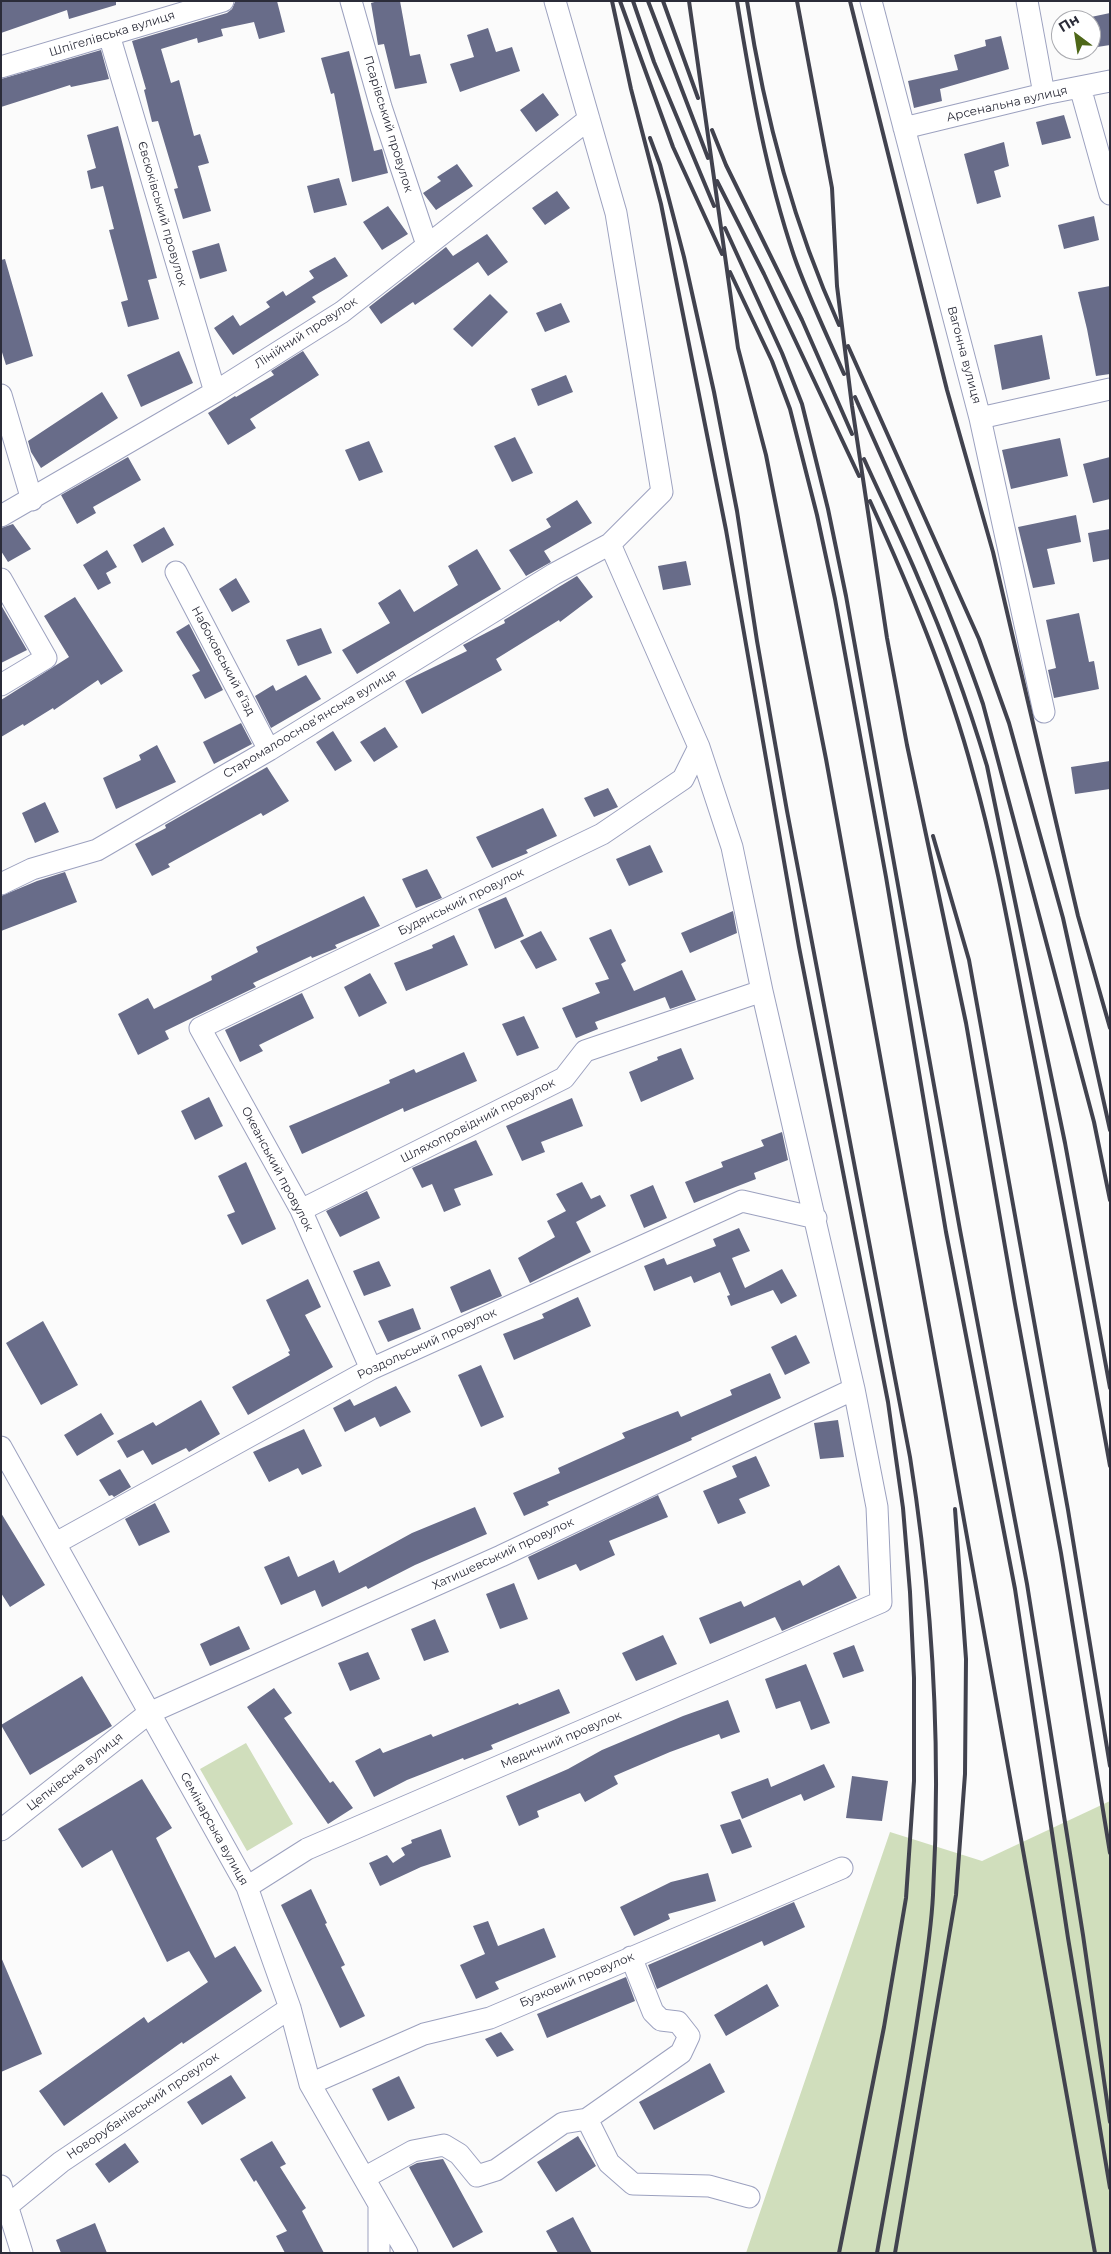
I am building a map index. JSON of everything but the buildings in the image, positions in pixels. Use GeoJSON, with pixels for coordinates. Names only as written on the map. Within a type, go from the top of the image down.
{"type":"FeatureCollection","features":[{"type":"Feature","properties":{"kind":"street","name":"Шпігелівська вулиця"},"geometry":{"type":"LineString","coordinates":[[1,67],[223,1]]}},
{"type":"Feature","properties":{"kind":"street","name":"Псарівський провулок"},"geometry":{"type":"LineString","coordinates":[[351,1],[381,107],[427,245]]}},
{"type":"Feature","properties":{"kind":"street"},"geometry":{"type":"LineString","coordinates":[[555,1],[589,119]]}},
{"type":"Feature","properties":{"kind":"street","name":"Вагонна вулиця"},"geometry":{"type":"LineString","coordinates":[[871,1],[980,418],[1044,712]]}},
{"type":"Feature","properties":{"kind":"street"},"geometry":{"type":"LineString","coordinates":[[1027,1],[1044,94]]}},
{"type":"Feature","properties":{"kind":"street","name":"Євсюківський провулок"},"geometry":{"type":"LineString","coordinates":[[109,35],[215,392]]}},
{"type":"Feature","properties":{"kind":"street","name":"Арсенальна вулиця"},"geometry":{"type":"LineString","coordinates":[[904,128],[1044,94],[1110,81]]}},
{"type":"Feature","properties":{"kind":"street"},"geometry":{"type":"LineString","coordinates":[[1080,87],[1110,194]]}},
{"type":"Feature","properties":{"kind":"street","name":"Лінійний провулок"},"geometry":{"type":"LineString","coordinates":[[1,516],[32,500],[215,392],[342,312],[589,119]]}},
{"type":"Feature","properties":{"kind":"street","name":"Старомалооснов’янська вулиця"},"geometry":{"type":"LineString","coordinates":[[1,884],[32,868],[96,850],[269,750],[554,574],[610,544],[662,492],[616,213],[589,119]]}},
{"type":"Feature","properties":{"kind":"street"},"geometry":{"type":"LineString","coordinates":[[980,418],[1110,390]]}},
{"type":"Feature","properties":{"kind":"street"},"geometry":{"type":"LineString","coordinates":[[1,395],[32,500]]}},
{"type":"Feature","properties":{"kind":"street"},"geometry":{"type":"LineString","coordinates":[[610,544],[699,747],[732,847],[762,991],[854,1389]]}},
{"type":"Feature","properties":{"kind":"street","name":"Набоковський в’їзд"},"geometry":{"type":"LineString","coordinates":[[176,572],[269,750]]}},
{"type":"Feature","properties":{"kind":"street"},"geometry":{"type":"LineString","coordinates":[[1,579],[46,658],[1,685]]}},
{"type":"Feature","properties":{"kind":"street","name":"Будянський провулок"},"geometry":{"type":"LineString","coordinates":[[200,1028],[602,834],[683,779],[699,747]]}},
{"type":"Feature","properties":{"kind":"street","name":"Шляхопровідний провулок"},"geometry":{"type":"LineString","coordinates":[[301,1210],[564,1078],[585,1051],[762,991]]}},
{"type":"Feature","properties":{"kind":"street","name":"Океанський провулок"},"geometry":{"type":"LineString","coordinates":[[200,1028],[301,1210],[371,1369]]}},
{"type":"Feature","properties":{"kind":"street","name":"Роздольський провулок"},"geometry":{"type":"LineString","coordinates":[[56,1543],[371,1369],[742,1201],[816,1218]]}},
{"type":"Feature","properties":{"kind":"street","name":"Медичний провулок"},"geometry":{"type":"LineString","coordinates":[[247,1887],[307,1849],[880,1602],[877,1507],[854,1389]]}},
{"type":"Feature","properties":{"kind":"street","name":"Хатишевський провулок"},"geometry":{"type":"LineString","coordinates":[[149,1713],[500,1556],[854,1389]]}},
{"type":"Feature","properties":{"kind":"street","name":"Семінарська вулиця"},"geometry":{"type":"LineString","coordinates":[[1,1447],[247,1887],[290,2008],[310,2084],[407,2253]]}},
{"type":"Feature","properties":{"kind":"street","name":"Цепківська вулиця"},"geometry":{"type":"LineString","coordinates":[[1,1830],[149,1713]]}},
{"type":"Feature","properties":{"kind":"street","name":"Бузковий провулок"},"geometry":{"type":"LineString","coordinates":[[310,2084],[424,2034],[490,2018],[842,1868]]}},
{"type":"Feature","properties":{"kind":"street"},"geometry":{"type":"LineString","coordinates":[[364,2178],[413,2151],[444,2145],[459,2154],[477,2176],[496,2170],[563,2123],[587,2119],[681,2053],[689,2036],[678,2022],[661,2020],[653,2012],[630,1958]]}},
{"type":"Feature","properties":{"kind":"street","name":"Новорубанівський провулок"},"geometry":{"type":"LineString","coordinates":[[3,2201],[290,2008]]}},
{"type":"Feature","properties":{"kind":"street"},"geometry":{"type":"LineString","coordinates":[[587,2119],[609,2163],[633,2184],[709,2186],[748,2197]]}},
{"type":"Feature","properties":{"kind":"street"},"geometry":{"type":"LineString","coordinates":[[3,2201],[22,2253]]}},
{"type":"Feature","properties":{"kind":"street"},"geometry":{"type":"LineString","coordinates":[[379,2204],[379,2253]]}},
{"type":"Feature","properties":{"kind":"green space"},"geometry":{"type":"Polygon","coordinates":[[[246,1743],[293,1824],[247,1851],[200,1769],[246,1743]]]}},
{"type":"Feature","properties":{"kind":"green space"},"geometry":{"type":"Polygon","coordinates":[[[1110,1801],[1110,2253],[746,2253],[890,1832],[982,1861],[1110,1801]]]}},
{"type":"Feature","properties":{"kind":"railway"},"geometry":{"type":"LineString","coordinates":[[612,1],[631,89],[661,204],[726,530],[799,947],[888,1402],[903,1508],[910,1592],[914,1678],[914,1781],[906,1898],[884,2027],[839,2253]]}},
{"type":"Feature","properties":{"kind":"railway"},"geometry":{"type":"LineString","coordinates":[[620,1],[673,147],[722,254]]}},
{"type":"Feature","properties":{"kind":"railway"},"geometry":{"type":"LineString","coordinates":[[633,1],[654,62],[714,206]]}},
{"type":"Feature","properties":{"kind":"railway"},"geometry":{"type":"LineString","coordinates":[[648,1],[708,158]]}},
{"type":"Feature","properties":{"kind":"railway"},"geometry":{"type":"LineString","coordinates":[[663,1],[698,98]]}},
{"type":"Feature","properties":{"kind":"railway"},"geometry":{"type":"LineString","coordinates":[[689,1],[738,348],[766,455],[826,759],[1095,2253]]}},
{"type":"Feature","properties":{"kind":"railway"},"geometry":{"type":"LineString","coordinates":[[737,1],[760,130],[784,225],[805,286],[844,374]]}},
{"type":"Feature","properties":{"kind":"railway"},"geometry":{"type":"LineString","coordinates":[[747,1],[762,85],[782,166],[807,246],[839,325]]}},
{"type":"Feature","properties":{"kind":"railway"},"geometry":{"type":"LineString","coordinates":[[797,1],[832,188],[837,286],[852,406],[887,638],[907,745],[966,1023],[1061,1553],[1110,1853]]}},
{"type":"Feature","properties":{"kind":"railway"},"geometry":{"type":"LineString","coordinates":[[850,1],[947,390],[993,552],[1078,916],[1110,1028]]}},
{"type":"Feature","properties":{"kind":"railway"},"geometry":{"type":"LineString","coordinates":[[712,130],[726,165],[802,320],[852,434]]}},
{"type":"Feature","properties":{"kind":"railway"},"geometry":{"type":"LineString","coordinates":[[650,138],[660,165],[684,257],[714,392],[737,511],[757,641],[787,811],[910,1457],[924,1566],[933,1676],[935,1730],[936,1785],[932,1910],[913,2045],[877,2253]]}},
{"type":"Feature","properties":{"kind":"railway"},"geometry":{"type":"LineString","coordinates":[[717,181],[764,274],[859,476]]}},
{"type":"Feature","properties":{"kind":"railway"},"geometry":{"type":"LineString","coordinates":[[725,228],[782,353],[802,404],[828,509],[846,596],[960,1230],[1027,1584],[1083,1935],[1110,2122]]}},
{"type":"Feature","properties":{"kind":"railway"},"geometry":{"type":"LineString","coordinates":[[730,272],[772,361],[790,409],[817,515],[835,599],[886,877],[946,1232],[1015,1589],[1068,1938],[1110,2188]]}},
{"type":"Feature","properties":{"kind":"railway"},"geometry":{"type":"LineString","coordinates":[[848,346],[979,639],[1009,723],[1063,918],[1110,1130]]}},
{"type":"Feature","properties":{"kind":"railway"},"geometry":{"type":"LineString","coordinates":[[855,397],[939,588],[983,704],[1094,1122],[1110,1200]]}},
{"type":"Feature","properties":{"kind":"railway"},"geometry":{"type":"LineString","coordinates":[[864,459],[906,549],[938,626],[987,766],[1065,1143],[1110,1388]]}},
{"type":"Feature","properties":{"kind":"railway"},"geometry":{"type":"LineString","coordinates":[[870,501],[914,601],[940,669],[963,738],[982,805],[1004,902],[1040,1086],[1110,1466]]}},
{"type":"Feature","properties":{"kind":"railway"},"geometry":{"type":"LineString","coordinates":[[933,836],[969,960],[1068,1510],[1110,1766]]}},
{"type":"Feature","properties":{"kind":"railway"},"geometry":{"type":"LineString","coordinates":[[895,2253],[956,1895],[965,1774],[966,1659],[955,1509]]}}]}
